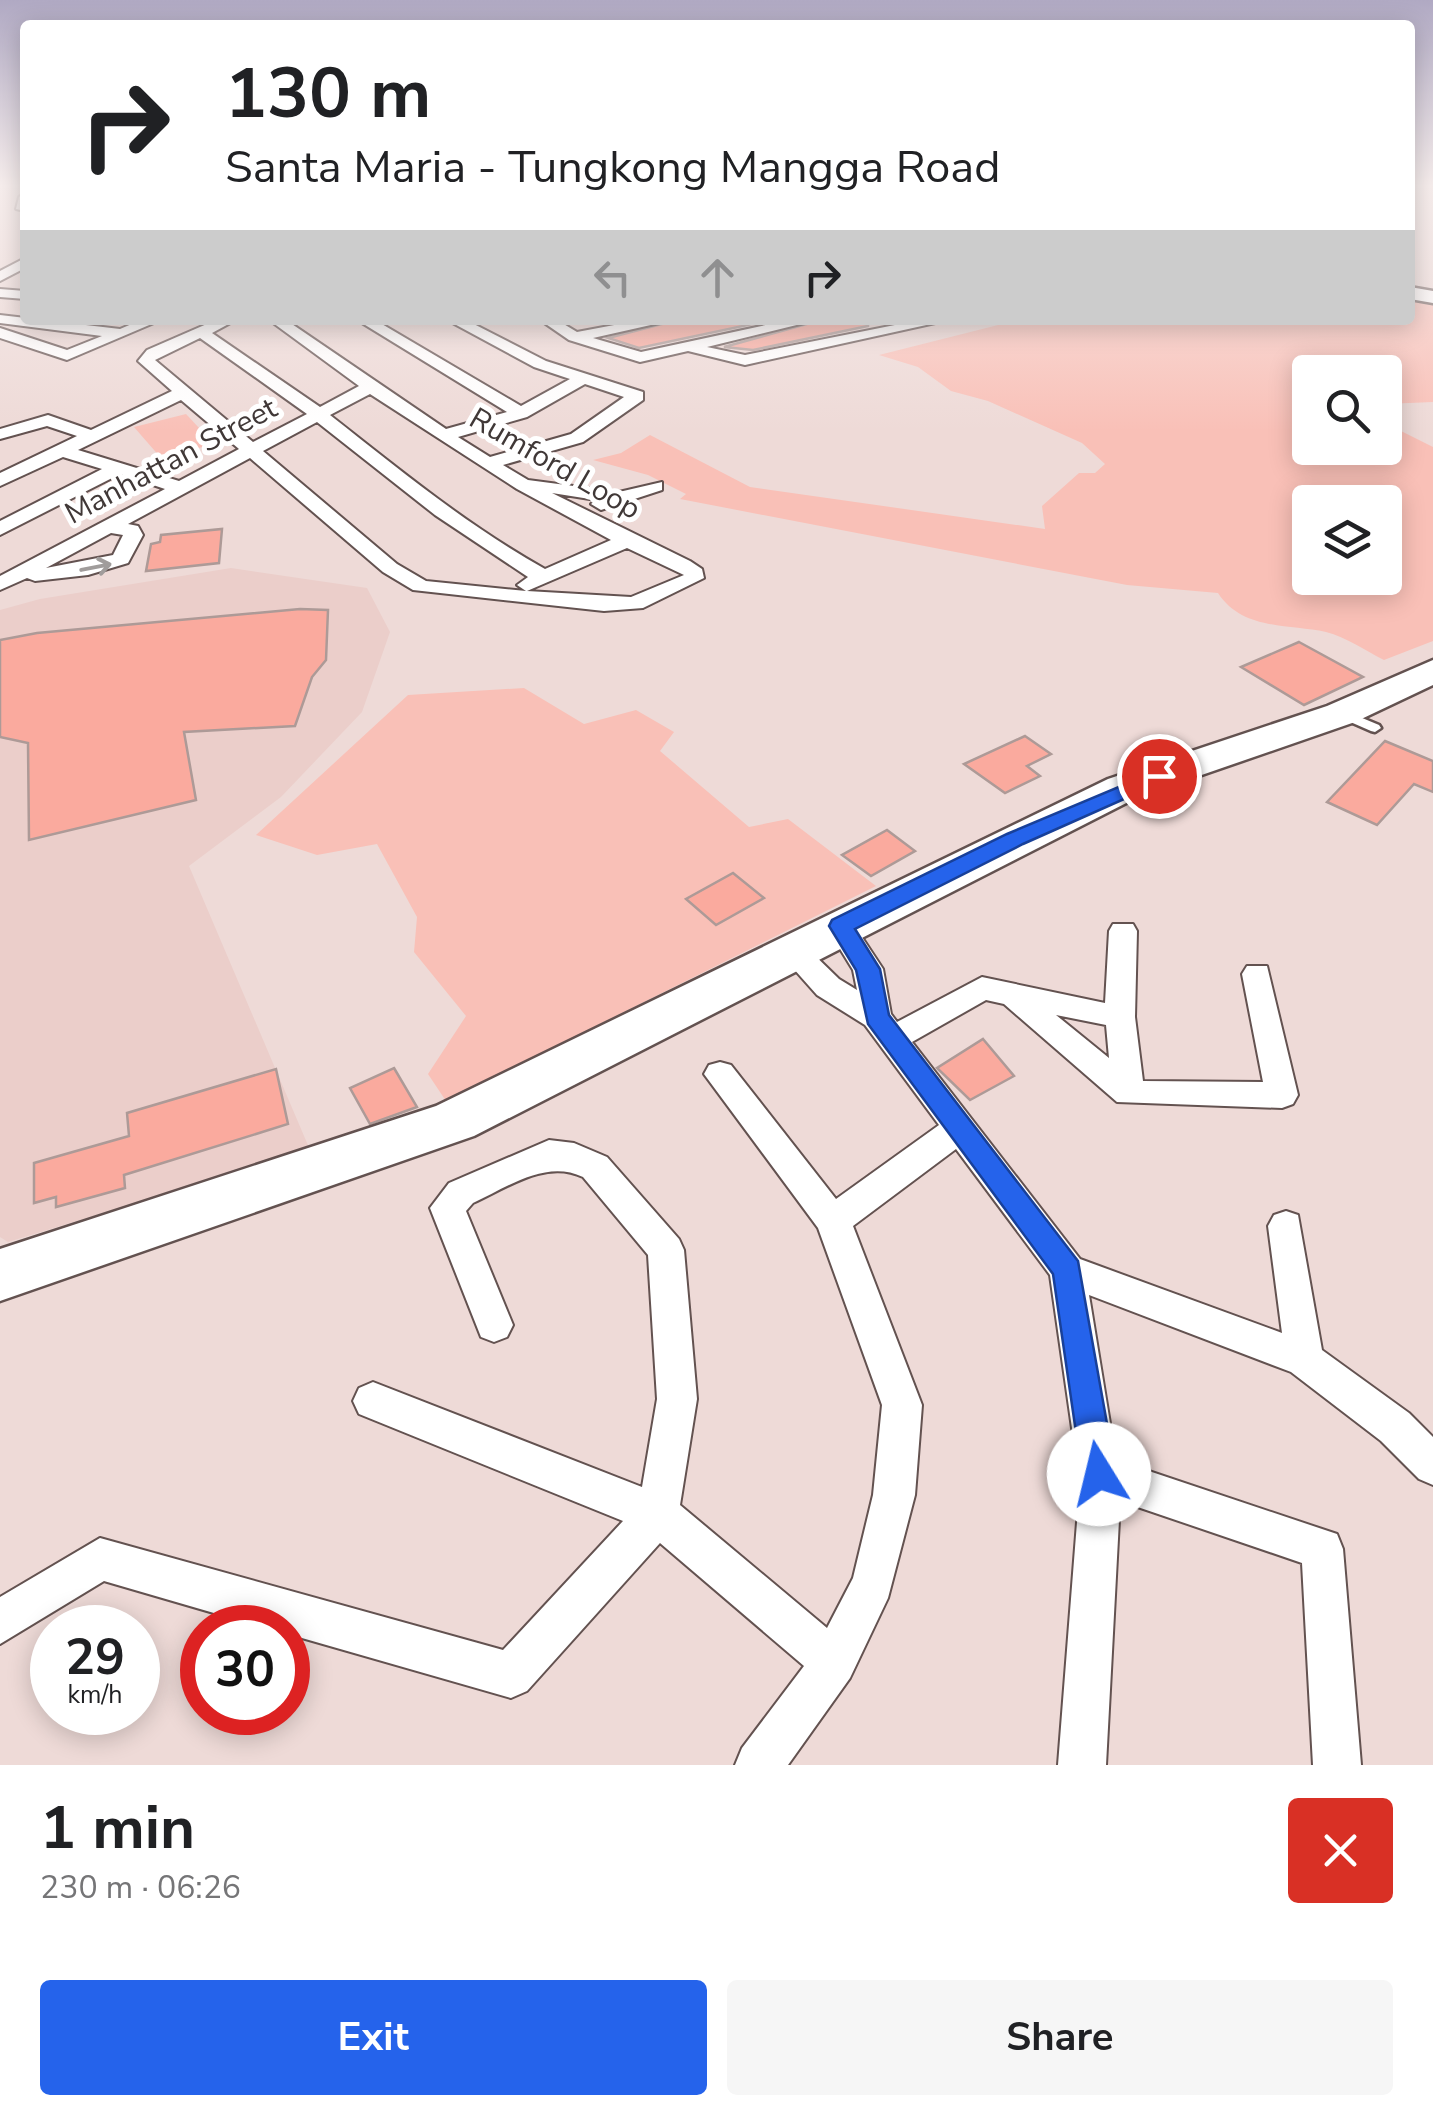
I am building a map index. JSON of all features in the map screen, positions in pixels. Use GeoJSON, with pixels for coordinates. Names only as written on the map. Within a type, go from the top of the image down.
{"type":"FeatureCollection","features":[{"type":"Feature","properties":{"kind":"main road"},"geometry":{"type":"LineString","coordinates":[[0,1276],[455,1121],[1123,788],[1358,721],[1433,672]]}},
{"type":"Feature","properties":{"kind":"street"},"geometry":{"type":"LineString","coordinates":[[49,325],[122,334]]}},
{"type":"Feature","properties":{"kind":"street"},"geometry":{"type":"LineString","coordinates":[[0,333],[67,355],[143,325]]}},
{"type":"Feature","properties":{"kind":"street"},"geometry":{"type":"LineString","coordinates":[[217,325],[146,357],[249,452],[390,568],[420,586],[508,595],[625,541]]}},
{"type":"Feature","properties":{"kind":"street","name":"Rumford Loop"},"geometry":{"type":"LineString","coordinates":[[283,325],[370,387],[572,516],[695,573],[694,578],[619,606],[508,595]]}},
{"type":"Feature","properties":{"kind":"street"},"geometry":{"type":"LineString","coordinates":[[372,325],[521,413]]}},
{"type":"Feature","properties":{"kind":"street"},"geometry":{"type":"LineString","coordinates":[[463,325],[513,353],[636,396],[577,438],[490,464]]}},
{"type":"Feature","properties":{"kind":"street"},"geometry":{"type":"LineString","coordinates":[[555,325],[574,337],[640,356],[786,325]]}},
{"type":"Feature","properties":{"kind":"street"},"geometry":{"type":"LineString","coordinates":[[574,337],[639,325]]}},
{"type":"Feature","properties":{"kind":"street"},"geometry":{"type":"LineString","coordinates":[[684,346],[745,360],[917,325]]}},
{"type":"Feature","properties":{"kind":"street"},"geometry":{"type":"LineString","coordinates":[[199,332],[232,349],[320,414],[470,535],[543,577]]}},
{"type":"Feature","properties":{"kind":"street"},"geometry":{"type":"LineString","coordinates":[[445,435],[521,413],[586,378]]}},
{"type":"Feature","properties":{"kind":"street","name":"Manhattan Street"},"geometry":{"type":"LineString","coordinates":[[9,581],[370,387]]}},
{"type":"Feature","properties":{"kind":"street"},"geometry":{"type":"LineString","coordinates":[[0,480],[182,393]]}},
{"type":"Feature","properties":{"kind":"street"},"geometry":{"type":"LineString","coordinates":[[0,434],[48,420],[92,436]]}},
{"type":"Feature","properties":{"kind":"street"},"geometry":{"type":"LineString","coordinates":[[61,450],[182,488]]}},
{"type":"Feature","properties":{"kind":"street"},"geometry":{"type":"LineString","coordinates":[[0,529],[120,467]]}},
{"type":"Feature","properties":{"kind":"street"},"geometry":{"type":"LineString","coordinates":[[521,484],[618,496]]}},
{"type":"Feature","properties":{"kind":"street"},"geometry":{"type":"LineString","coordinates":[[572,516],[654,486]]}},
{"type":"Feature","properties":{"kind":"street"},"geometry":{"type":"LineString","coordinates":[[9,581],[112,564],[121,559],[133,535],[131,530],[112,527]]}},
{"type":"Feature","properties":{"kind":"street"},"geometry":{"type":"LineString","coordinates":[[840,926],[868,969],[885,1027]]}},
{"type":"Feature","properties":{"kind":"street"},"geometry":{"type":"LineString","coordinates":[[1123,932],[1120,1017],[1128,1093]]}},
{"type":"Feature","properties":{"kind":"street"},"geometry":{"type":"LineString","coordinates":[[792,950],[828,987],[885,1027],[1067,1270],[1099,1474],[1082,1765]]}},
{"type":"Feature","properties":{"kind":"street"},"geometry":{"type":"LineString","coordinates":[[1016,998],[1128,1093],[1282,1095],[1257,974]]}},
{"type":"Feature","properties":{"kind":"street"},"geometry":{"type":"LineString","coordinates":[[885,1027],[982,988],[1120,1017]]}},
{"type":"Feature","properties":{"kind":"street"},"geometry":{"type":"LineString","coordinates":[[720,1074],[833,1222],[902,1406],[894,1495],[874,1583],[834,1662],[759,1765]]}},
{"type":"Feature","properties":{"kind":"street"},"geometry":{"type":"LineString","coordinates":[[833,1222],[960,1128]]}},
{"type":"Feature","properties":{"kind":"street"},"geometry":{"type":"LineString","coordinates":[[0,1622],[100,1559],[512,1675],[658,1514],[676,1399],[666,1250],[595,1167],[574,1157],[549,1154],[461,1193],[447,1208],[494,1325]]}},
{"type":"Feature","properties":{"kind":"street"},"geometry":{"type":"LineString","coordinates":[[1286,1226],[1304,1359]]}},
{"type":"Feature","properties":{"kind":"street"},"geometry":{"type":"LineString","coordinates":[[1067,1270],[1304,1359],[1395,1427],[1433,1465]]}},
{"type":"Feature","properties":{"kind":"street"},"geometry":{"type":"LineString","coordinates":[[373,1401],[658,1514],[834,1662]]}},
{"type":"Feature","properties":{"kind":"street"},"geometry":{"type":"LineString","coordinates":[[1099,1474],[1322,1550],[1337,1765]]}},
{"type":"Feature","properties":{"kind":"shaded area"},"geometry":{"type":"Polygon","coordinates":[[[1415,300],[1433,303],[1433,402],[1402,403],[1402,355],[1292,355],[1292,465],[1402,465],[1402,432],[1433,447],[1433,641],[1384,660],[1333,634],[1252,619],[1228,605],[1218,593],[1127,585],[680,499],[686,494],[648,475],[593,460],[621,453],[650,435],[750,487],[1045,529],[1042,506],[1079,473],[1095,473],[1105,464],[1082,443],[988,401],[951,391],[918,367],[879,355],[998,325],[1415,325],[1415,300]]]}},
{"type":"Feature","properties":{"kind":"shaded area"},"geometry":{"type":"Polygon","coordinates":[[[186,414],[214,444],[161,458],[134,427],[186,414]]]}},
{"type":"Feature","properties":{"kind":"shaded area"},"geometry":{"type":"Polygon","coordinates":[[[231,568],[367,588],[390,632],[362,712],[281,797],[189,866],[310,1150],[8,1242],[0,1237],[0,610],[40,599],[231,568]]]}},
{"type":"Feature","properties":{"kind":"shaded area"},"geometry":{"type":"Polygon","coordinates":[[[524,688],[584,724],[636,710],[674,732],[660,751],[749,827],[788,819],[876,886],[446,1101],[428,1074],[466,1016],[414,952],[417,917],[377,844],[317,855],[256,835],[408,695],[524,688]]]}},
{"type":"Feature","properties":{"kind":"building"},"geometry":{"type":"Polygon","coordinates":[[[658,325],[747,325],[639,348],[608,338],[658,325]]]}},
{"type":"Feature","properties":{"kind":"building"},"geometry":{"type":"Polygon","coordinates":[[[803,325],[868,325],[753,350],[724,347],[803,325]]]}},
{"type":"Feature","properties":{"kind":"building"},"geometry":{"type":"Polygon","coordinates":[[[222,529],[219,563],[146,571],[151,544],[160,542],[161,535],[222,529]]]}},
{"type":"Feature","properties":{"kind":"building"},"geometry":{"type":"Polygon","coordinates":[[[300,609],[328,610],[326,660],[312,677],[295,726],[184,732],[196,800],[29,840],[28,743],[0,737],[0,640],[37,633],[300,609]]]}},
{"type":"Feature","properties":{"kind":"building"},"geometry":{"type":"Polygon","coordinates":[[[1299,642],[1363,677],[1304,705],[1241,667],[1299,642]]]}},
{"type":"Feature","properties":{"kind":"building"},"geometry":{"type":"Polygon","coordinates":[[[1025,736],[1051,754],[1027,766],[1040,776],[1005,793],[964,764],[1025,736]]]}},
{"type":"Feature","properties":{"kind":"building"},"geometry":{"type":"Polygon","coordinates":[[[1385,741],[1433,761],[1433,792],[1414,784],[1377,825],[1327,802],[1385,741]]]}},
{"type":"Feature","properties":{"kind":"building"},"geometry":{"type":"Polygon","coordinates":[[[887,830],[915,851],[871,876],[842,855],[887,830]]]}},
{"type":"Feature","properties":{"kind":"building"},"geometry":{"type":"Polygon","coordinates":[[[733,873],[764,898],[716,925],[686,899],[733,873]]]}},
{"type":"Feature","properties":{"kind":"building"},"geometry":{"type":"Polygon","coordinates":[[[983,1039],[1014,1076],[970,1100],[937,1068],[983,1039]]]}},
{"type":"Feature","properties":{"kind":"building"},"geometry":{"type":"Polygon","coordinates":[[[394,1068],[417,1107],[370,1124],[350,1088],[394,1068]]]}},
{"type":"Feature","properties":{"kind":"building"},"geometry":{"type":"Polygon","coordinates":[[[276,1069],[288,1124],[124,1175],[125,1188],[56,1207],[56,1197],[34,1203],[34,1163],[129,1136],[127,1113],[276,1069]]]}},
{"type":"Feature","properties":{"kind":"route"},"geometry":{"type":"LineString","coordinates":[[1099,1474],[1067,1270],[876,1017],[868,969],[840,926],[1123,788],[1159,776]]}}]}
